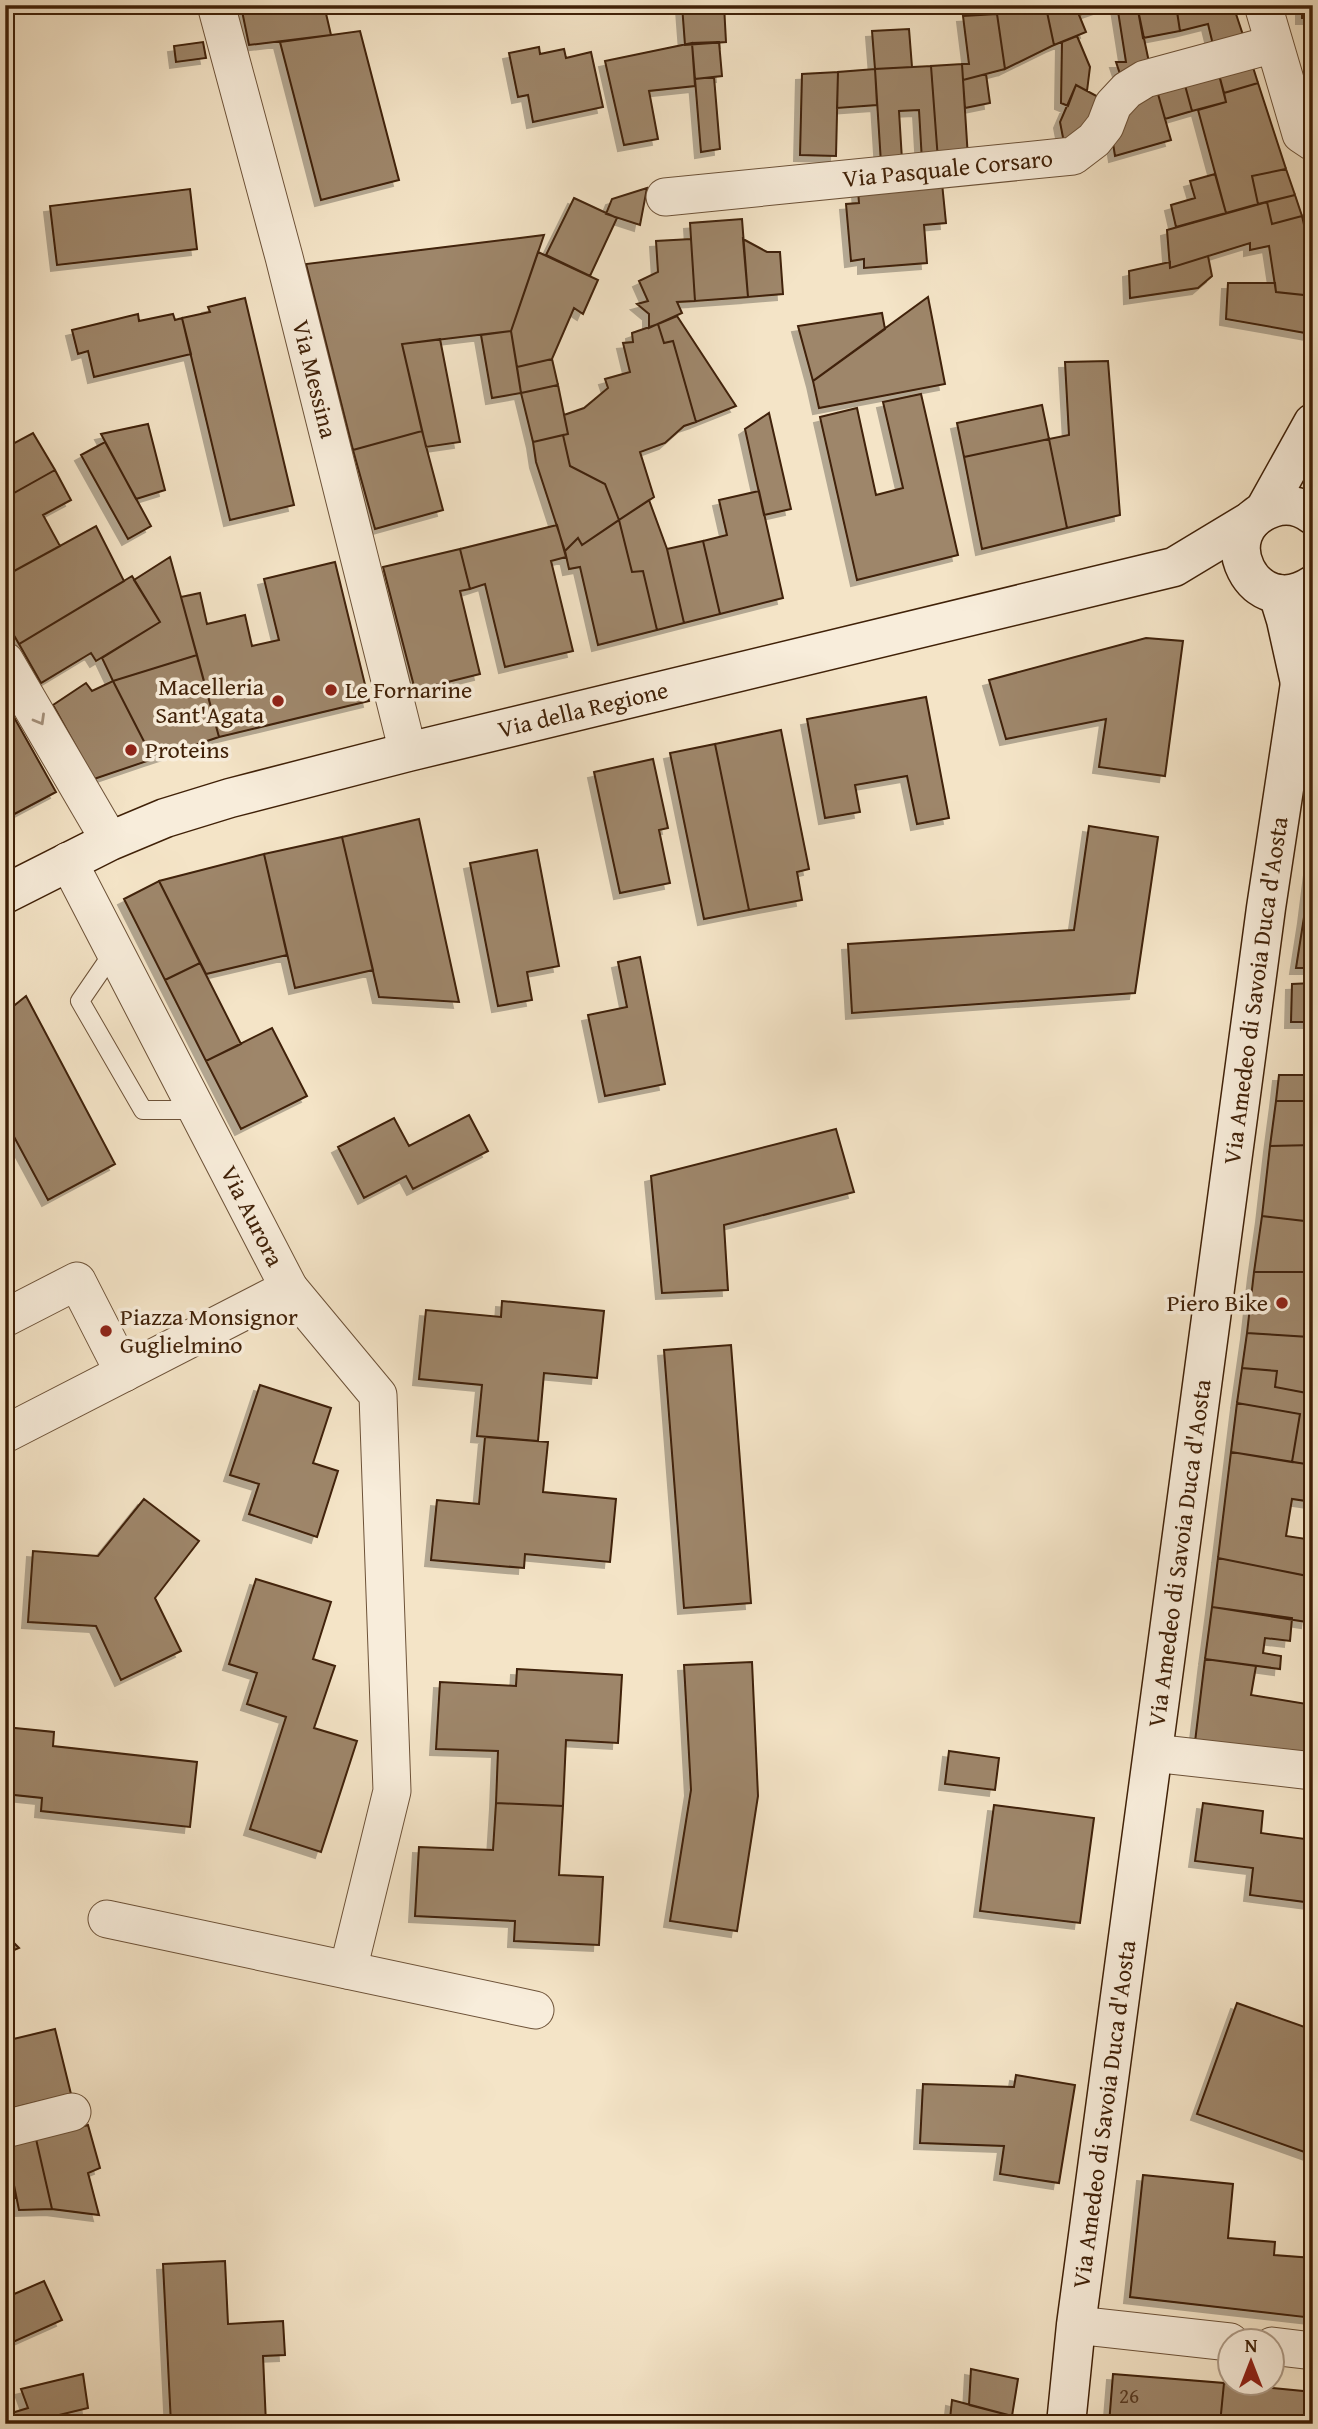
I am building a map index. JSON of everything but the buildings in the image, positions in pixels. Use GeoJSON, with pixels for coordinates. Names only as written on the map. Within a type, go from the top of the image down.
{"type":"FeatureCollection","features":[{"type":"Feature","properties":{"kind":"street","name":"Via Messina"},"geometry":{"type":"LineString","coordinates":[[216,5],[284,257],[408,752]]}},
{"type":"Feature","properties":{"kind":"street"},"geometry":{"type":"LineString","coordinates":[[1262,5],[1301,134],[1313,142]]}},
{"type":"Feature","properties":{"kind":"street","name":"Via Pasquale Corsaro"},"geometry":{"type":"LineString","coordinates":[[665,197],[1073,156],[1094,141],[1105,126],[1113,105],[1127,90],[1144,79],[1274,44]]}},
{"type":"Feature","properties":{"kind":"street"},"geometry":{"type":"LineString","coordinates":[[1283,588],[1248,575],[1242,561],[1241,547],[1244,532],[1258,515],[1313,423]]}},
{"type":"Feature","properties":{"kind":"street"},"geometry":{"type":"LineString","coordinates":[[1174,567],[1258,515],[1278,506],[1292,506],[1313,515]]}},
{"type":"Feature","properties":{"kind":"street","name":"Via della Regione"},"geometry":{"type":"LineString","coordinates":[[5,894],[110,841],[165,818],[230,798],[408,752],[1174,567]]}},
{"type":"Feature","properties":{"kind":"street"},"geometry":{"type":"LineString","coordinates":[[1174,567],[1283,588]]}},
{"type":"Feature","properties":{"kind":"street"},"geometry":{"type":"LineString","coordinates":[[1283,588],[1286,620],[1306,666]]}},
{"type":"Feature","properties":{"kind":"street"},"geometry":{"type":"LineString","coordinates":[[5,661],[110,841]]}},
{"type":"Feature","properties":{"kind":"street","name":"Via Amedeo di Savoia Duca d'Aosta"},"geometry":{"type":"LineString","coordinates":[[1066,2424],[1076,2325],[1266,908],[1306,666]]}},
{"type":"Feature","properties":{"kind":"street","name":"Via Aurora"},"geometry":{"type":"LineString","coordinates":[[5,1434],[289,1288],[68,861]]}},
{"type":"Feature","properties":{"kind":"street"},"geometry":{"type":"LineString","coordinates":[[5,1318],[77,1281],[124,1373]]}},
{"type":"Feature","properties":{"kind":"street"},"geometry":{"type":"LineString","coordinates":[[289,1288],[378,1395],[392,1791],[348,1970]]}},
{"type":"Feature","properties":{"kind":"street"},"geometry":{"type":"LineString","coordinates":[[1153,1753],[1313,1771]]}},
{"type":"Feature","properties":{"kind":"street"},"geometry":{"type":"LineString","coordinates":[[107,1919],[535,2010]]}},
{"type":"Feature","properties":{"kind":"street"},"geometry":{"type":"LineString","coordinates":[[5,2129],[72,2112]]}},
{"type":"Feature","properties":{"kind":"street"},"geometry":{"type":"LineString","coordinates":[[1076,2325],[1216,2340]]}},
{"type":"Feature","properties":{"kind":"street"},"geometry":{"type":"LineString","coordinates":[[1286,2348],[1313,2351]]}},
{"type":"Feature","properties":{"kind":"lane"},"geometry":{"type":"LineString","coordinates":[[115,950],[80,1001],[143,1110],[197,1110]]}},
{"type":"Feature","properties":{"kind":"place","name":"Le Fornarine"},"geometry":{"type":"Point","coordinates":[331,690]}},
{"type":"Feature","properties":{"kind":"place","name":"Macelleria Sant'Agata"},"geometry":{"type":"Point","coordinates":[278,701]}},
{"type":"Feature","properties":{"kind":"place","name":"Proteins"},"geometry":{"type":"Point","coordinates":[131,750]}},
{"type":"Feature","properties":{"kind":"place","name":"Piero Bike"},"geometry":{"type":"Point","coordinates":[1282,1303]}},
{"type":"Feature","properties":{"kind":"place","name":"Piazza Monsignor Guglielmino"},"geometry":{"type":"Point","coordinates":[106,1331]}}]}
